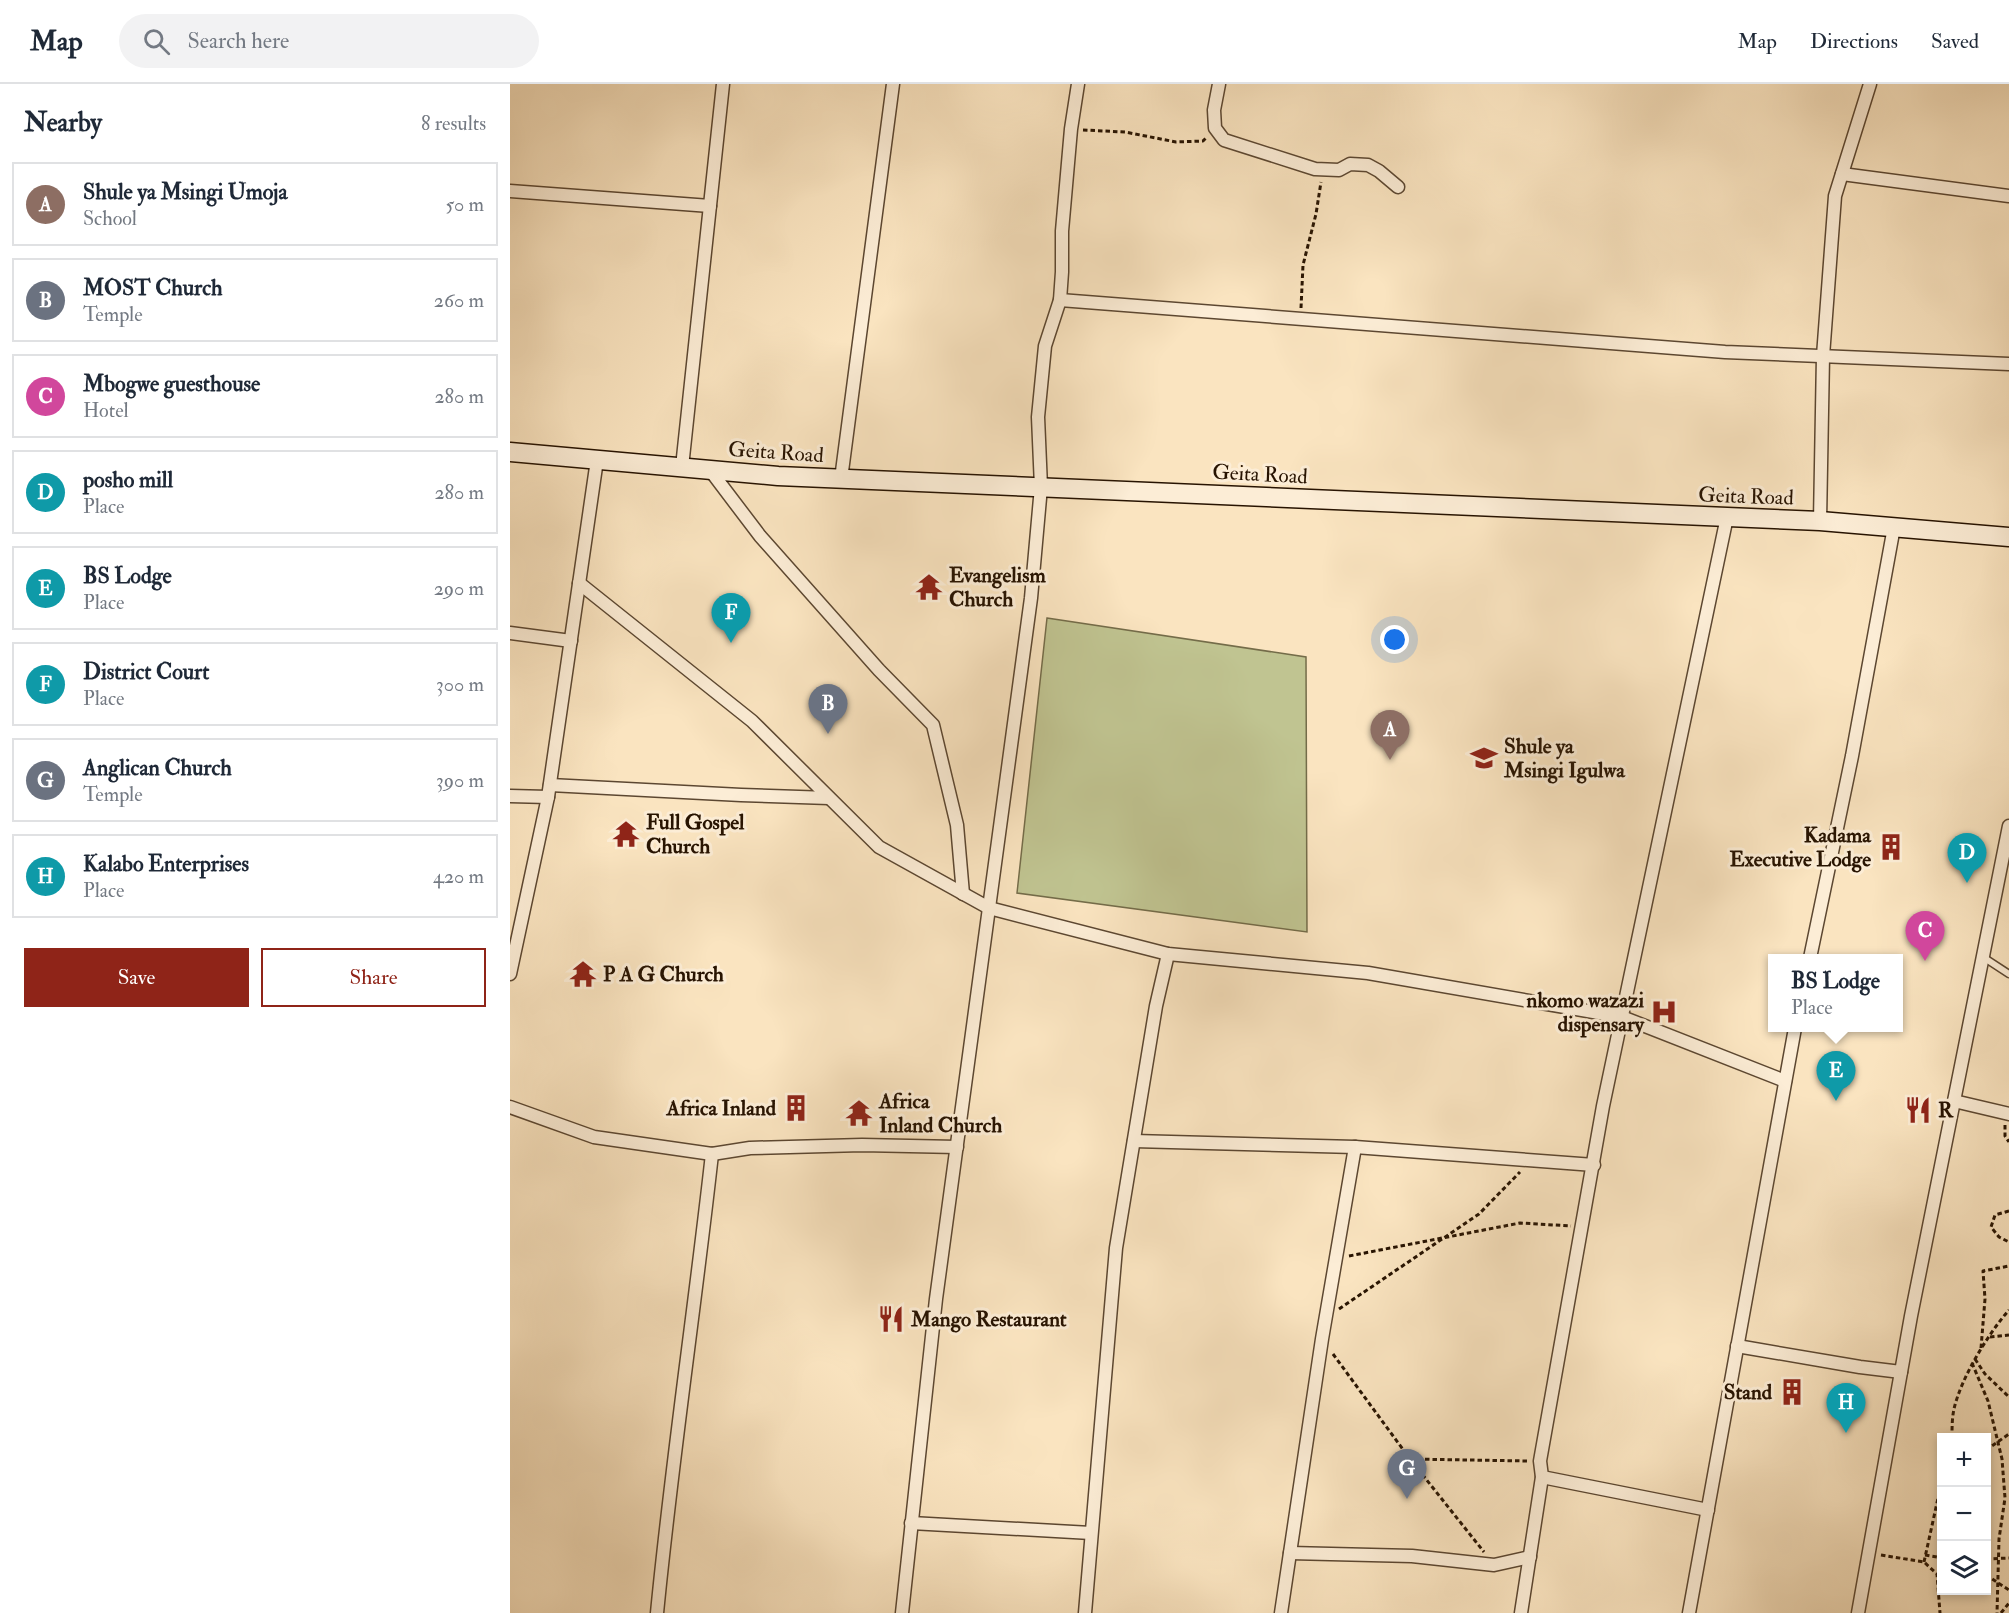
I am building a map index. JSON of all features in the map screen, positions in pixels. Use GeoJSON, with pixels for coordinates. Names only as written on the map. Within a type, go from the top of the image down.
{"type":"FeatureCollection","features":[{"type":"Feature","properties":{"kind":"main road","name":"Geita Road"},"geometry":{"type":"LineString","coordinates":[[510,452],[841,479],[1820,521],[2009,537]]}},
{"type":"Feature","properties":{"kind":"street"},"geometry":{"type":"LineString","coordinates":[[682,467],[723,84]]}},
{"type":"Feature","properties":{"kind":"street"},"geometry":{"type":"LineString","coordinates":[[841,479],[893,84]]}},
{"type":"Feature","properties":{"kind":"street"},"geometry":{"type":"LineString","coordinates":[[902,1613],[936,1299],[1030,598],[1041,487],[1038,417],[1045,346],[1060,300],[1062,231],[1070,134],[1078,84]]}},
{"type":"Feature","properties":{"kind":"street"},"geometry":{"type":"LineString","coordinates":[[1220,84],[1214,110],[1215,128],[1224,140],[1315,169],[1339,170],[1350,164],[1368,165],[1398,187]]}},
{"type":"Feature","properties":{"kind":"street"},"geometry":{"type":"LineString","coordinates":[[1820,521],[1823,356],[1835,196],[1870,84]]}},
{"type":"Feature","properties":{"kind":"street"},"geometry":{"type":"LineString","coordinates":[[1842,174],[2009,196]]}},
{"type":"Feature","properties":{"kind":"street"},"geometry":{"type":"LineString","coordinates":[[510,191],[710,206]]}},
{"type":"Feature","properties":{"kind":"street"},"geometry":{"type":"LineString","coordinates":[[1060,300],[1725,352],[2009,364]]}},
{"type":"Feature","properties":{"kind":"street"},"geometry":{"type":"LineString","coordinates":[[510,971],[549,791],[597,460]]}},
{"type":"Feature","properties":{"kind":"street"},"geometry":{"type":"LineString","coordinates":[[710,470],[760,536],[879,670],[933,725],[957,825],[963,894]]}},
{"type":"Feature","properties":{"kind":"street"},"geometry":{"type":"LineString","coordinates":[[1521,1613],[1542,1478],[1540,1461],[1603,1106],[1727,517]]}},
{"type":"Feature","properties":{"kind":"street"},"geometry":{"type":"LineString","coordinates":[[1811,954],[1852,756],[1894,528]]}},
{"type":"Feature","properties":{"kind":"street"},"geometry":{"type":"LineString","coordinates":[[579,583],[752,721],[879,847],[989,908],[1168,954],[1368,973],[1622,1017],[1785,1081]]}},
{"type":"Feature","properties":{"kind":"street"},"geometry":{"type":"LineString","coordinates":[[510,633],[571,641]]}},
{"type":"Feature","properties":{"kind":"street"},"geometry":{"type":"LineString","coordinates":[[510,796],[549,791],[829,798]]}},
{"type":"Feature","properties":{"kind":"street"},"geometry":{"type":"LineString","coordinates":[[1857,1613],[1953,1101],[1982,957],[2004,880],[2009,826]]}},
{"type":"Feature","properties":{"kind":"street"},"geometry":{"type":"LineString","coordinates":[[1085,1613],[1116,1248],[1156,1006],[1168,954]]}},
{"type":"Feature","properties":{"kind":"street"},"geometry":{"type":"LineString","coordinates":[[1689,1613],[1794,1032]]}},
{"type":"Feature","properties":{"kind":"street"},"geometry":{"type":"LineString","coordinates":[[1953,1101],[2008,1113]]}},
{"type":"Feature","properties":{"kind":"street"},"geometry":{"type":"LineString","coordinates":[[510,1107],[594,1137],[712,1154],[750,1148],[862,1145],[957,1147]]}},
{"type":"Feature","properties":{"kind":"street"},"geometry":{"type":"LineString","coordinates":[[1134,1141],[1355,1146],[1593,1165]]}},
{"type":"Feature","properties":{"kind":"street"},"geometry":{"type":"LineString","coordinates":[[1281,1613],[1325,1318],[1355,1146]]}},
{"type":"Feature","properties":{"kind":"street"},"geometry":{"type":"LineString","coordinates":[[657,1613],[668,1501],[696,1297],[712,1154]]}},
{"type":"Feature","properties":{"kind":"street"},"geometry":{"type":"LineString","coordinates":[[1737,1346],[1901,1372]]}},
{"type":"Feature","properties":{"kind":"street"},"geometry":{"type":"LineString","coordinates":[[1542,1478],[1708,1510]]}},
{"type":"Feature","properties":{"kind":"street"},"geometry":{"type":"LineString","coordinates":[[912,1523],[1091,1533]]}},
{"type":"Feature","properties":{"kind":"street"},"geometry":{"type":"LineString","coordinates":[[1290,1553],[1412,1556],[1494,1565],[1530,1557]]}},
{"type":"Feature","properties":{"kind":"lane"},"geometry":{"type":"LineString","coordinates":[[1982,957],[2009,974]]}},
{"type":"Feature","properties":{"kind":"path"},"geometry":{"type":"LineString","coordinates":[[1070,134],[1085,129],[1125,132],[1176,142],[1203,141],[1215,128]]}},
{"type":"Feature","properties":{"kind":"path"},"geometry":{"type":"LineString","coordinates":[[1300,319],[1303,265],[1316,214],[1323,169]]}},
{"type":"Feature","properties":{"kind":"path"},"geometry":{"type":"LineString","coordinates":[[2008,1113],[2005,1136],[2009,1142]]}},
{"type":"Feature","properties":{"kind":"path"},"geometry":{"type":"LineString","coordinates":[[1325,1318],[1479,1214],[1531,1160]]}},
{"type":"Feature","properties":{"kind":"path"},"geometry":{"type":"LineString","coordinates":[[2009,1211],[1995,1215],[1991,1227],[2000,1237],[2009,1242]]}},
{"type":"Feature","properties":{"kind":"path"},"geometry":{"type":"LineString","coordinates":[[1336,1258],[1520,1223],[1582,1227]]}},
{"type":"Feature","properties":{"kind":"path"},"geometry":{"type":"LineString","coordinates":[[1981,1350],[1985,1299],[1983,1270],[2009,1266]]}},
{"type":"Feature","properties":{"kind":"path"},"geometry":{"type":"LineString","coordinates":[[1952,1433],[1953,1410],[1961,1385],[1973,1361],[2009,1310]]}},
{"type":"Feature","properties":{"kind":"path"},"geometry":{"type":"LineString","coordinates":[[1990,1337],[2009,1335]]}},
{"type":"Feature","properties":{"kind":"path"},"geometry":{"type":"LineString","coordinates":[[1322,1339],[1410,1459],[1494,1565]]}},
{"type":"Feature","properties":{"kind":"path"},"geometry":{"type":"LineString","coordinates":[[1973,1361],[2009,1397]]}},
{"type":"Feature","properties":{"kind":"path"},"geometry":{"type":"LineString","coordinates":[[1973,1361],[1988,1401],[2002,1459],[2005,1498],[1998,1558],[1997,1613]]}},
{"type":"Feature","properties":{"kind":"path"},"geometry":{"type":"LineString","coordinates":[[1991,1446],[2009,1434]]}},
{"type":"Feature","properties":{"kind":"path"},"geometry":{"type":"LineString","coordinates":[[1410,1459],[1540,1461]]}},
{"type":"Feature","properties":{"kind":"path"},"geometry":{"type":"LineString","coordinates":[[1924,1562],[1937,1502]]}},
{"type":"Feature","properties":{"kind":"path"},"geometry":{"type":"LineString","coordinates":[[1868,1553],[1924,1562],[1937,1574],[1940,1613]]}},
{"type":"Feature","properties":{"kind":"path"},"geometry":{"type":"LineString","coordinates":[[1925,1555],[1937,1557]]}},
{"type":"Feature","properties":{"kind":"path"},"geometry":{"type":"LineString","coordinates":[[1991,1559],[2009,1558]]}},
{"type":"Feature","properties":{"kind":"path"},"geometry":{"type":"LineString","coordinates":[[1991,1579],[2009,1590]]}},
{"type":"Feature","properties":{"kind":"path"},"geometry":{"type":"LineString","coordinates":[[2001,1613],[2009,1603]]}},
{"type":"Feature","properties":{"kind":"green space"},"geometry":{"type":"Polygon","coordinates":[[[1047,618],[1306,657],[1307,932],[1017,893],[1047,618]]]}},
{"type":"Feature","properties":{"kind":"place","name":"Evangelism Church"},"geometry":{"type":"Point","coordinates":[929,587]}},
{"type":"Feature","properties":{"kind":"place","name":"District Court"},"geometry":{"type":"Point","coordinates":[731,643]}},
{"type":"Feature","properties":{"kind":"place","name":"MOST Church"},"geometry":{"type":"Point","coordinates":[828,734]}},
{"type":"Feature","properties":{"kind":"place","name":"Shule ya Msingi Igulwa"},"geometry":{"type":"Point","coordinates":[1484,758]}},
{"type":"Feature","properties":{"kind":"place","name":"Shule ya Msingi Umoja"},"geometry":{"type":"Point","coordinates":[1390,760]}},
{"type":"Feature","properties":{"kind":"place","name":"Full Gospel Church"},"geometry":{"type":"Point","coordinates":[626,834]}},
{"type":"Feature","properties":{"kind":"place","name":"Kadama Executive Lodge"},"geometry":{"type":"Point","coordinates":[1891,847]}},
{"type":"Feature","properties":{"kind":"place","name":"posho mill"},"geometry":{"type":"Point","coordinates":[1967,883]}},
{"type":"Feature","properties":{"kind":"place","name":"Mbogwe guesthouse"},"geometry":{"type":"Point","coordinates":[1925,961]}},
{"type":"Feature","properties":{"kind":"place","name":"P A G Church"},"geometry":{"type":"Point","coordinates":[583,974]}},
{"type":"Feature","properties":{"kind":"place","name":"nkomo wazazi dispensary"},"geometry":{"type":"Point","coordinates":[1664,1012]}},
{"type":"Feature","properties":{"kind":"place","name":"BS Lodge"},"geometry":{"type":"Point","coordinates":[1836,1101]}},
{"type":"Feature","properties":{"kind":"place","name":"Africa Inland"},"geometry":{"type":"Point","coordinates":[796,1108]}},
{"type":"Feature","properties":{"kind":"place","name":"R"},"geometry":{"type":"Point","coordinates":[1918,1110]}},
{"type":"Feature","properties":{"kind":"place","name":"Africa Inland Church"},"geometry":{"type":"Point","coordinates":[859,1113]}},
{"type":"Feature","properties":{"kind":"place","name":"Mango Restaurant"},"geometry":{"type":"Point","coordinates":[891,1319]}},
{"type":"Feature","properties":{"kind":"place","name":"Stand"},"geometry":{"type":"Point","coordinates":[1792,1392]}},
{"type":"Feature","properties":{"kind":"place","name":"Kalabo Enterprises"},"geometry":{"type":"Point","coordinates":[1846,1433]}},
{"type":"Feature","properties":{"kind":"place","name":"Anglican Church"},"geometry":{"type":"Point","coordinates":[1407,1499]}}]}
